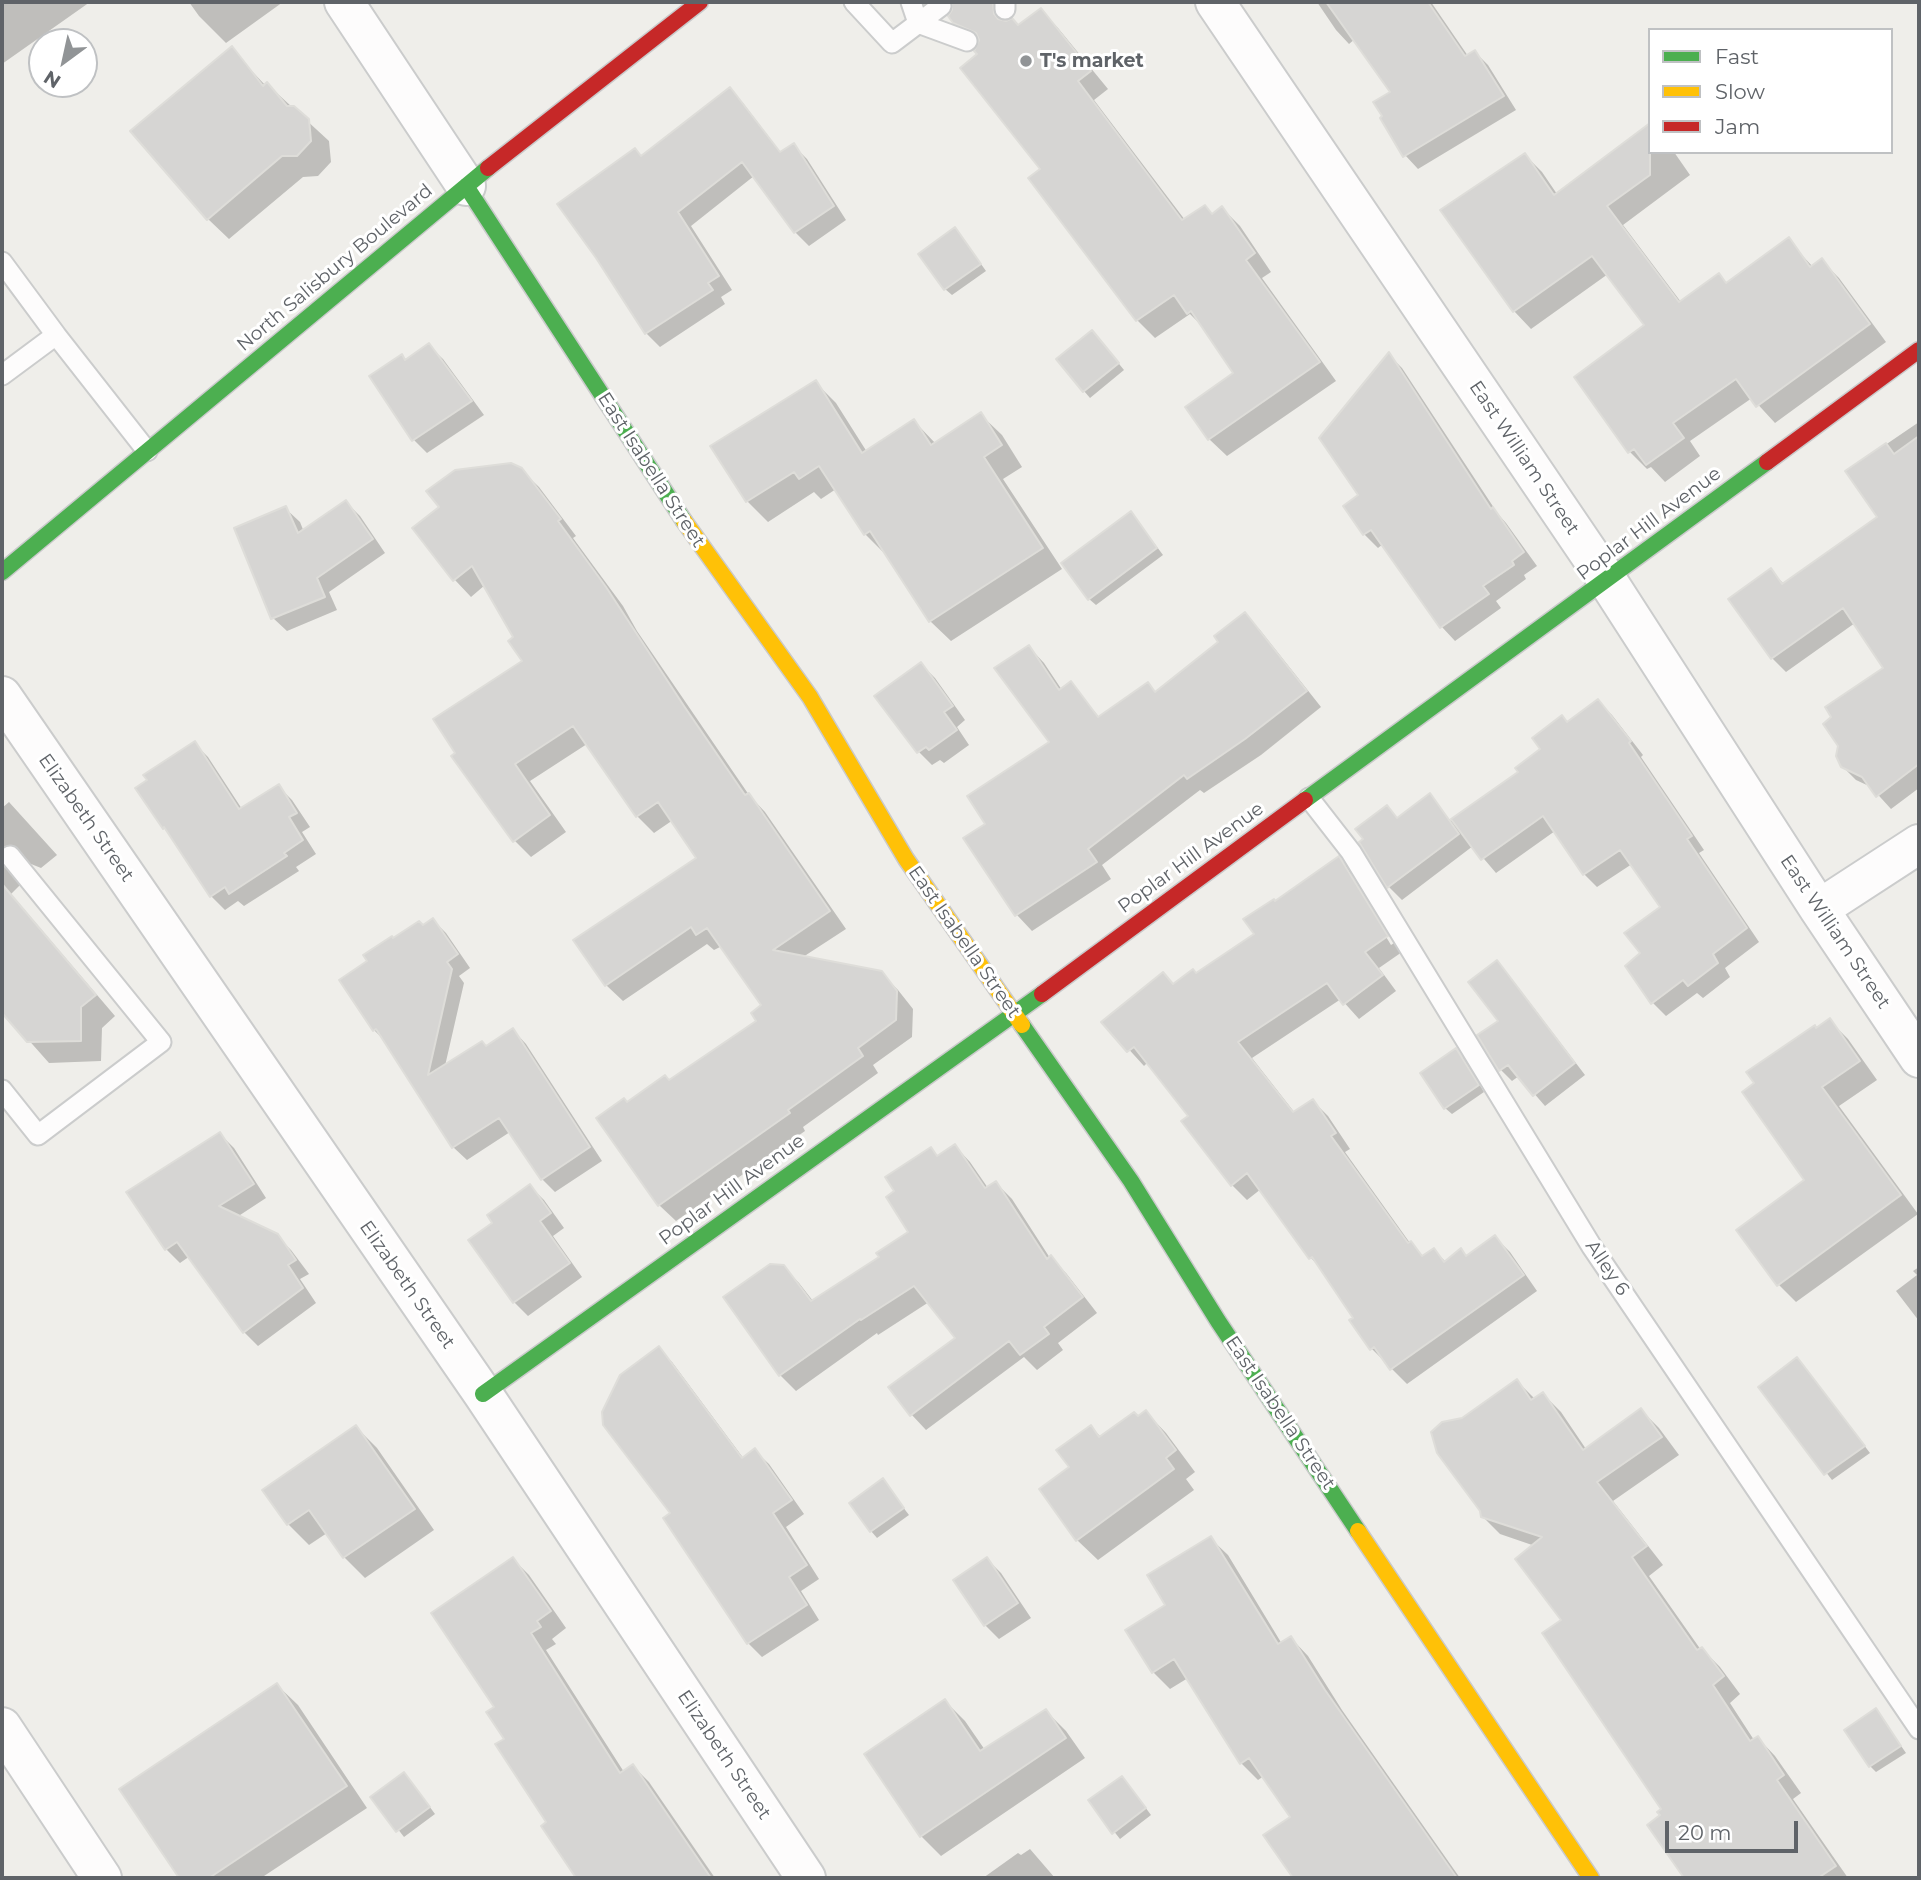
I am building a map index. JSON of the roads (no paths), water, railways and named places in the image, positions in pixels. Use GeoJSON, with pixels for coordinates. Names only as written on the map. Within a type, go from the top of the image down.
{"type":"FeatureCollection","features":[{"type":"Feature","properties":{"kind":"street","name":"East Isabella Street"},"geometry":{"type":"LineString","coordinates":[[344,2],[696,540],[810,697],[906,859],[1131,1181],[1218,1321],[1591,1878]]}},
{"type":"Feature","properties":{"kind":"street","name":"North Salisbury Boulevard"},"geometry":{"type":"LineString","coordinates":[[2,572],[466,186],[700,2]]}},
{"type":"Feature","properties":{"kind":"street","name":"East William Street"},"geometry":{"type":"LineString","coordinates":[[1215,2],[1607,580],[1819,909],[1919,1058]]}},
{"type":"Feature","properties":{"kind":"street","name":"Poplar Hill Avenue"},"geometry":{"type":"LineString","coordinates":[[483,1394],[1014,1014],[1919,350]]}},
{"type":"Feature","properties":{"kind":"street","name":"Elizabeth Street"},"geometry":{"type":"LineString","coordinates":[[2,696],[483,1394],[806,1878]]}},
{"type":"Feature","properties":{"kind":"street"},"geometry":{"type":"LineString","coordinates":[[1819,909],[1919,844]]}},
{"type":"Feature","properties":{"kind":"street"},"geometry":{"type":"LineString","coordinates":[[2,1727],[102,1878]]}},
{"type":"Feature","properties":{"kind":"lane"},"geometry":{"type":"LineString","coordinates":[[854,2],[892,43],[941,6]]}},
{"type":"Feature","properties":{"kind":"lane"},"geometry":{"type":"LineString","coordinates":[[911,2],[918,23]]}},
{"type":"Feature","properties":{"kind":"lane"},"geometry":{"type":"LineString","coordinates":[[918,23],[967,41]]}},
{"type":"Feature","properties":{"kind":"lane"},"geometry":{"type":"LineString","coordinates":[[2,262],[147,451]]}},
{"type":"Feature","properties":{"kind":"lane"},"geometry":{"type":"LineString","coordinates":[[2,375],[56,335]]}},
{"type":"Feature","properties":{"kind":"lane","name":"Alley 6"},"geometry":{"type":"LineString","coordinates":[[1308,798],[1351,852],[1592,1247],[1919,1730]]}},
{"type":"Feature","properties":{"kind":"lane"},"geometry":{"type":"LineString","coordinates":[[2,1090],[38,1135],[162,1042],[10,856]]}},
{"type":"Feature","properties":{"kind":"place","name":"T's market"},"geometry":{"type":"Point","coordinates":[1026,61]}}]}
